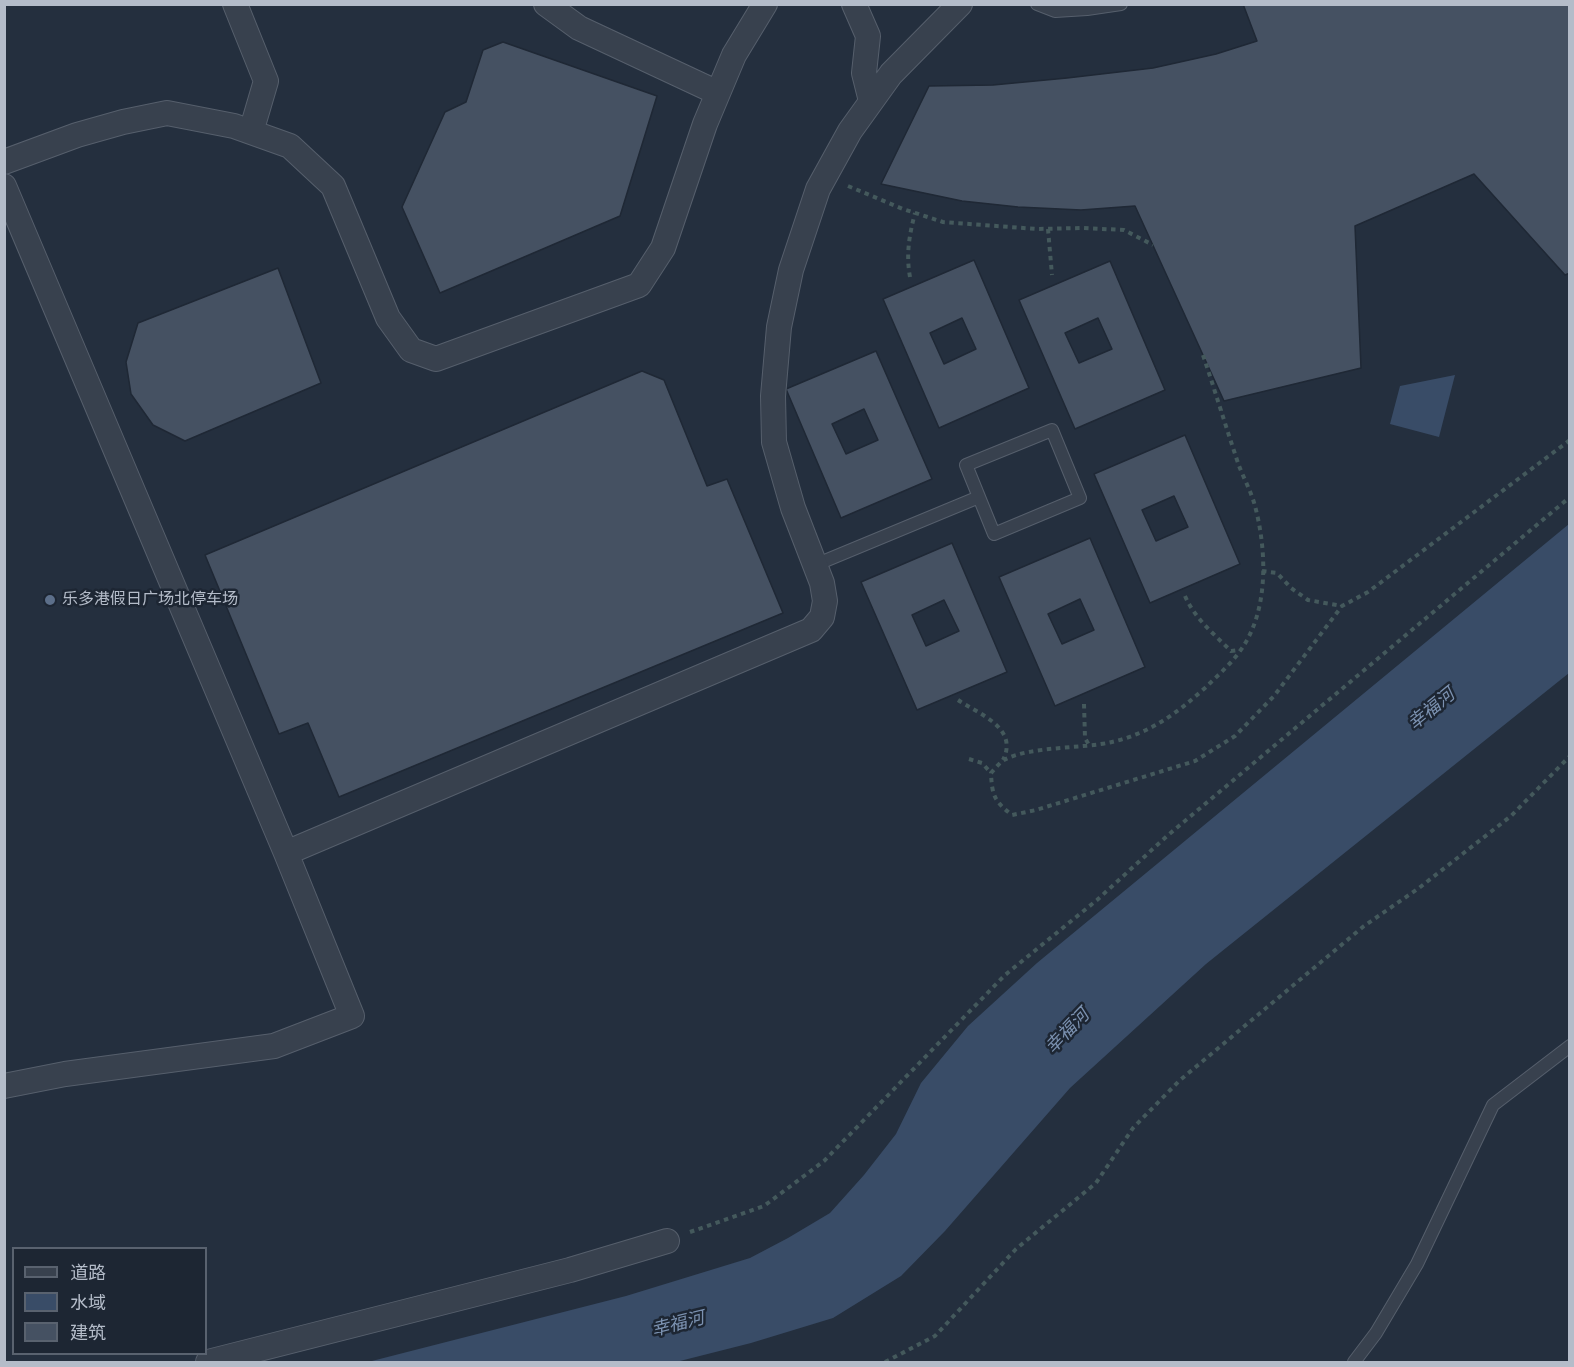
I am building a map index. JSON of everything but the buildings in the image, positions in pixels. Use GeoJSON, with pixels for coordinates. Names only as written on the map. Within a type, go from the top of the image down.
{"type":"FeatureCollection","features":[{"type":"Feature","properties":{"kind":"street"},"geometry":{"type":"LineString","coordinates":[[235,4],[266,81],[251,132]]}},
{"type":"Feature","properties":{"kind":"street"},"geometry":{"type":"LineString","coordinates":[[546,4],[579,28],[718,93]]}},
{"type":"Feature","properties":{"kind":"street"},"geometry":{"type":"LineString","coordinates":[[4,162],[77,135],[167,113],[234,126],[290,146],[333,186],[388,318],[411,350],[436,359],[639,285],[663,248],[705,124],[734,55],[765,4]]}},
{"type":"Feature","properties":{"kind":"street"},"geometry":{"type":"LineString","coordinates":[[854,4],[868,36],[864,73],[871,101]]}},
{"type":"Feature","properties":{"kind":"street"},"geometry":{"type":"LineString","coordinates":[[286,853],[811,630],[822,617],[825,601],[822,583],[793,508],[774,442],[773,396],[779,327],[791,270],[818,189],[850,131],[891,74],[960,4]]}},
{"type":"Feature","properties":{"kind":"street"},"geometry":{"type":"LineString","coordinates":[[4,186],[286,853],[351,1016],[274,1046],[65,1074],[4,1086]]}},
{"type":"Feature","properties":{"kind":"street"},"geometry":{"type":"LineString","coordinates":[[207,1362],[570,1270],[667,1241]]}},
{"type":"Feature","properties":{"kind":"lane"},"geometry":{"type":"LineString","coordinates":[[1036,4],[1055,11],[1121,4]]}},
{"type":"Feature","properties":{"kind":"lane"},"geometry":{"type":"LineString","coordinates":[[1052,430],[1080,498],[994,534],[979,497],[966,465],[1052,430]]}},
{"type":"Feature","properties":{"kind":"lane"},"geometry":{"type":"LineString","coordinates":[[815,566],[979,497]]}},
{"type":"Feature","properties":{"kind":"lane"},"geometry":{"type":"LineString","coordinates":[[1354,1362],[1376,1333],[1418,1264],[1493,1105],[1569,1046]]}},
{"type":"Feature","properties":{"kind":"path"},"geometry":{"type":"LineString","coordinates":[[825,175],[856,191],[943,222],[1048,229],[1124,230],[1153,244]]}},
{"type":"Feature","properties":{"kind":"path"},"geometry":{"type":"LineString","coordinates":[[910,278],[907,260],[909,236],[915,213]]}},
{"type":"Feature","properties":{"kind":"path"},"geometry":{"type":"LineString","coordinates":[[1048,229],[1052,275]]}},
{"type":"Feature","properties":{"kind":"path"},"geometry":{"type":"LineString","coordinates":[[1003,761],[1022,753],[1089,746],[1136,736],[1163,720],[1205,687],[1241,650],[1257,617],[1262,586],[1262,543],[1254,505],[1203,355]]}},
{"type":"Feature","properties":{"kind":"path"},"geometry":{"type":"LineString","coordinates":[[1262,571],[1277,573],[1291,588],[1308,600],[1342,606],[1355,601],[1569,440]]}},
{"type":"Feature","properties":{"kind":"path"},"geometry":{"type":"LineString","coordinates":[[667,1241],[764,1206],[824,1161],[1005,975],[1097,900],[1167,836],[1569,497]]}},
{"type":"Feature","properties":{"kind":"path"},"geometry":{"type":"LineString","coordinates":[[1185,596],[1189,606],[1210,631],[1231,651],[1241,650]]}},
{"type":"Feature","properties":{"kind":"path"},"geometry":{"type":"LineString","coordinates":[[958,700],[973,708],[1003,731],[1008,743],[1008,750],[1003,761],[992,773],[992,790],[998,804],[1012,815],[1036,810],[1195,761],[1235,736],[1274,696],[1342,606]]}},
{"type":"Feature","properties":{"kind":"path"},"geometry":{"type":"LineString","coordinates":[[1084,704],[1086,738],[1089,746]]}},
{"type":"Feature","properties":{"kind":"path"},"geometry":{"type":"LineString","coordinates":[[885,1362],[935,1336],[1016,1249],[1096,1183],[1132,1128],[1179,1081],[1364,926],[1419,888],[1510,816],[1569,756]]}},
{"type":"Feature","properties":{"kind":"path"},"geometry":{"type":"LineString","coordinates":[[969,759],[982,763],[992,773]]}},
{"type":"Feature","properties":{"kind":"water"},"geometry":{"type":"Polygon","coordinates":[[[1455,375],[1439,437],[1390,424],[1400,386],[1455,375]]]}},
{"type":"Feature","properties":{"kind":"water","name":"幸福河"},"geometry":{"type":"Polygon","coordinates":[[[1569,524],[1569,673],[1206,964],[1070,1088],[945,1231],[901,1276],[833,1318],[751,1343],[676,1362],[368,1362],[626,1296],[750,1258],[830,1213],[896,1134],[921,1083],[968,1026],[1037,963],[1569,524]]]}},
{"type":"Feature","properties":{"kind":"place","name":"乐多港假日广场北停车场"},"geometry":{"type":"Point","coordinates":[50,600]}}]}
